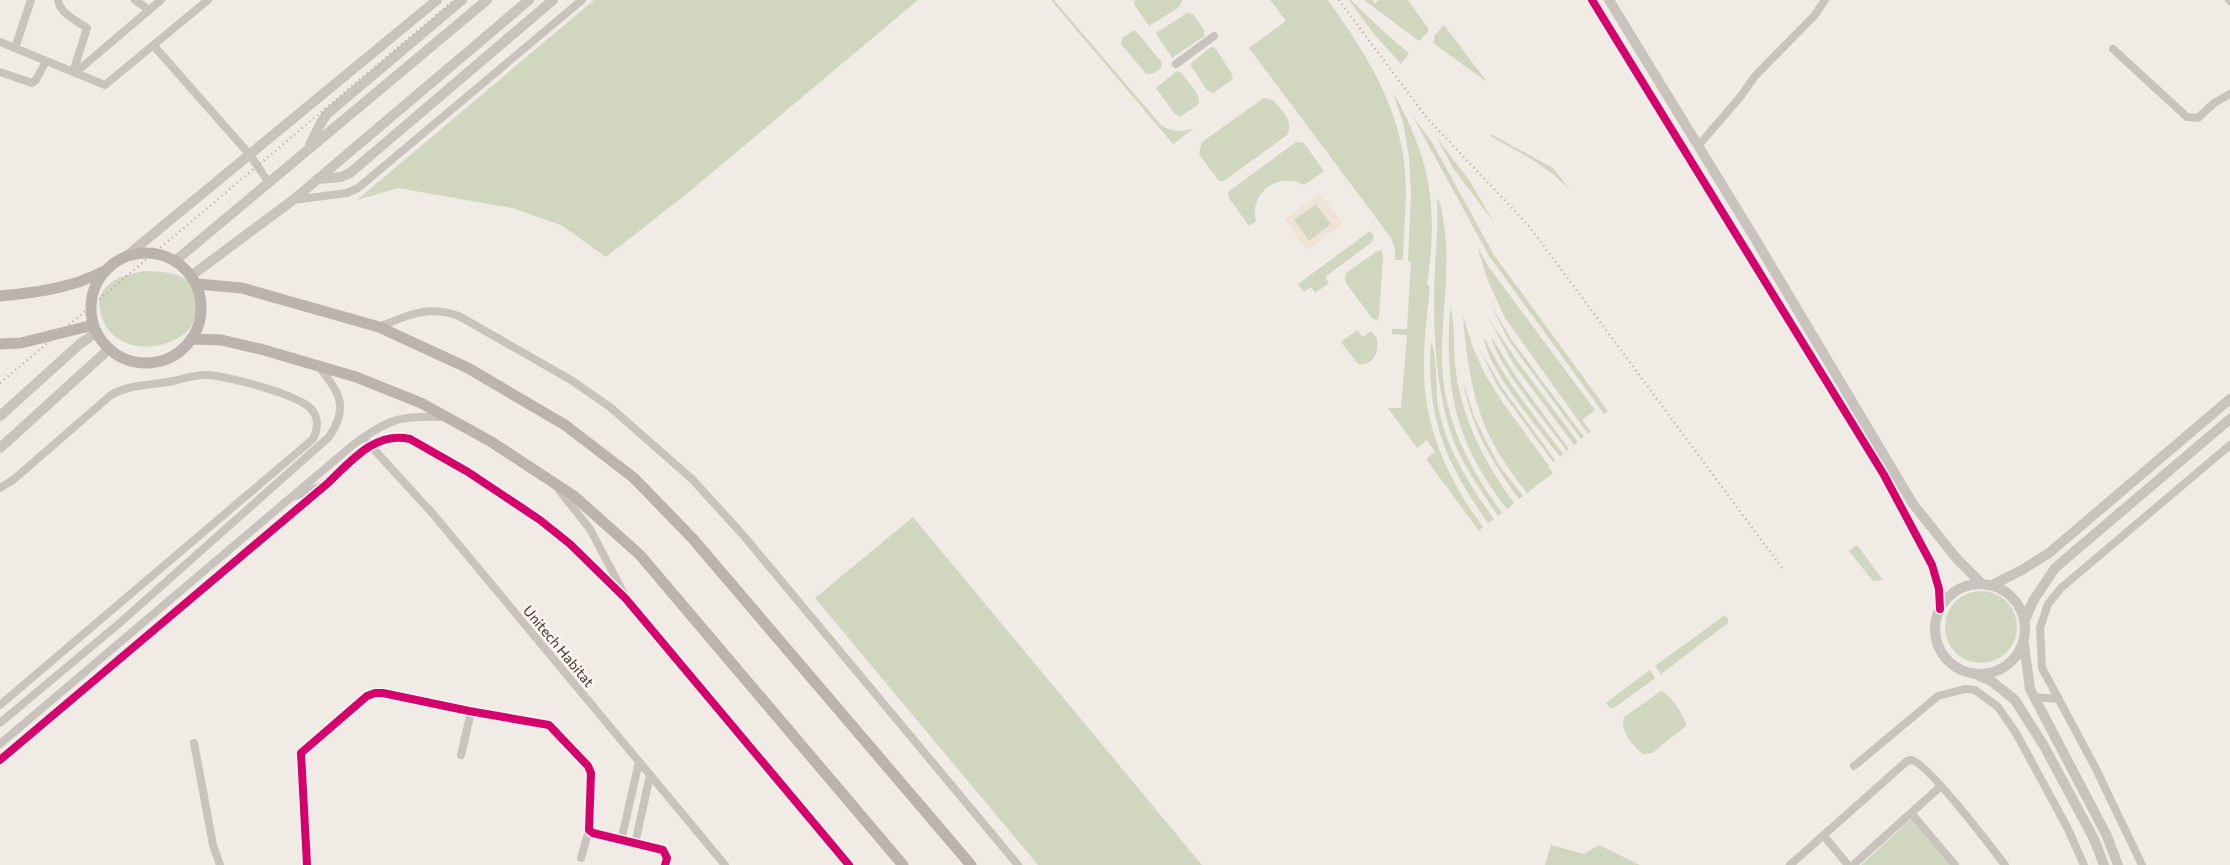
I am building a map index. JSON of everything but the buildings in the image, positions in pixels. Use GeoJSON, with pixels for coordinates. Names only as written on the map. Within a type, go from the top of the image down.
{"type":"FeatureCollection","features":[{"type":"Feature","properties":{"kind":"main road"},"geometry":{"type":"LineString","coordinates":[[0,296],[61,287],[91,278],[124,258],[147,252],[162,255],[175,261],[194,280],[201,311],[198,326],[191,340],[179,352],[163,360],[146,363],[128,360],[109,349],[95,329],[90,305],[98,280],[106,270]]}},
{"type":"Feature","properties":{"kind":"main road"},"geometry":{"type":"LineString","coordinates":[[194,280],[242,288],[379,327],[468,368],[565,425],[634,478],[693,539],[971,865]]}},
{"type":"Feature","properties":{"kind":"main road"},"geometry":{"type":"LineString","coordinates":[[0,344],[21,343],[95,329]]}},
{"type":"Feature","properties":{"kind":"main road"},"geometry":{"type":"LineString","coordinates":[[191,340],[221,340],[264,350],[356,377],[413,399],[490,441],[574,496],[640,555],[902,865]]}},
{"type":"Feature","properties":{"kind":"street"},"geometry":{"type":"LineString","coordinates":[[14,48],[31,0]]}},
{"type":"Feature","properties":{"kind":"street"},"geometry":{"type":"LineString","coordinates":[[58,0],[59,5],[71,18],[87,28],[74,73]]}},
{"type":"Feature","properties":{"kind":"street"},"geometry":{"type":"LineString","coordinates":[[135,0],[150,10]]}},
{"type":"Feature","properties":{"kind":"street"},"geometry":{"type":"LineString","coordinates":[[74,73],[161,0]]}},
{"type":"Feature","properties":{"kind":"street"},"geometry":{"type":"LineString","coordinates":[[0,42],[105,85],[208,0]]}},
{"type":"Feature","properties":{"kind":"street"},"geometry":{"type":"LineString","coordinates":[[124,258],[437,0]]}},
{"type":"Feature","properties":{"kind":"street"},"geometry":{"type":"LineString","coordinates":[[309,149],[327,114],[462,0]]}},
{"type":"Feature","properties":{"kind":"street"},"geometry":{"type":"LineString","coordinates":[[175,261],[487,0]]}},
{"type":"Feature","properties":{"kind":"street"},"geometry":{"type":"LineString","coordinates":[[194,280],[293,200],[529,0]]}},
{"type":"Feature","properties":{"kind":"street"},"geometry":{"type":"LineString","coordinates":[[318,179],[341,177],[350,173],[553,0]]}},
{"type":"Feature","properties":{"kind":"street"},"geometry":{"type":"LineString","coordinates":[[293,200],[347,193],[358,188],[582,0]]}},
{"type":"Feature","properties":{"kind":"street"},"geometry":{"type":"LineString","coordinates":[[1592,0],[1884,476],[1932,565],[1939,589],[1940,609]]}},
{"type":"Feature","properties":{"kind":"street"},"geometry":{"type":"LineString","coordinates":[[1609,0],[1754,237],[1913,504],[1957,559],[1987,584],[2008,592],[2019,605],[2025,620]]}},
{"type":"Feature","properties":{"kind":"street"},"geometry":{"type":"LineString","coordinates":[[1698,146],[1741,96],[1755,76],[1814,16],[1825,0]]}},
{"type":"Feature","properties":{"kind":"street"},"geometry":{"type":"LineString","coordinates":[[1176,64],[1214,36]]}},
{"type":"Feature","properties":{"kind":"street"},"geometry":{"type":"LineString","coordinates":[[154,46],[250,155],[269,183]]}},
{"type":"Feature","properties":{"kind":"street"},"geometry":{"type":"LineString","coordinates":[[2113,49],[2187,117],[2198,118],[2214,103],[2230,94]]}},
{"type":"Feature","properties":{"kind":"street"},"geometry":{"type":"LineString","coordinates":[[0,72],[32,83],[36,80],[46,61]]}},
{"type":"Feature","properties":{"kind":"street"},"geometry":{"type":"LineString","coordinates":[[379,327],[411,313],[451,313],[560,372],[618,414],[692,479],[742,534],[1018,865]]}},
{"type":"Feature","properties":{"kind":"street"},"geometry":{"type":"LineString","coordinates":[[0,416],[95,329]]}},
{"type":"Feature","properties":{"kind":"street"},"geometry":{"type":"LineString","coordinates":[[0,450],[109,349]]}},
{"type":"Feature","properties":{"kind":"street"},"geometry":{"type":"LineString","coordinates":[[0,723],[163,584],[329,437],[338,425],[340,401],[335,386],[318,366]]}},
{"type":"Feature","properties":{"kind":"street"},"geometry":{"type":"LineString","coordinates":[[0,488],[13,480],[118,391],[199,375],[238,381],[270,390],[305,404],[312,409],[318,425],[313,438],[277,470],[0,705]]}},
{"type":"Feature","properties":{"kind":"street"},"geometry":{"type":"LineString","coordinates":[[2104,865],[2094,839],[2044,746],[2015,700],[1990,680],[1961,670],[1949,662],[1940,651],[1935,623],[1940,609],[1950,595],[1965,586],[1987,584],[2022,570],[2049,553],[2230,399]]}},
{"type":"Feature","properties":{"kind":"street"},"geometry":{"type":"LineString","coordinates":[[0,744],[364,437],[389,422],[411,416],[448,417]]}},
{"type":"Feature","properties":{"kind":"street"},"geometry":{"type":"LineString","coordinates":[[2118,865],[2107,836],[2030,690],[2026,671],[2024,644],[2025,620],[2033,601],[2055,568],[2230,419]]}},
{"type":"Feature","properties":{"kind":"street"},"geometry":{"type":"LineString","coordinates":[[389,422],[392,438]]}},
{"type":"Feature","properties":{"kind":"street","name":"Unitech Habitat"},"geometry":{"type":"LineString","coordinates":[[364,437],[433,514],[725,865]]}},
{"type":"Feature","properties":{"kind":"street"},"geometry":{"type":"LineString","coordinates":[[0,760],[328,483],[364,450],[381,440],[392,438],[410,439],[468,472],[540,520],[570,544],[626,599],[849,865]]}},
{"type":"Feature","properties":{"kind":"street"},"geometry":{"type":"LineString","coordinates":[[2142,865],[2095,767],[2042,668],[2040,660],[2040,628],[2052,598],[2230,445]]}},
{"type":"Feature","properties":{"kind":"street"},"geometry":{"type":"LineString","coordinates":[[277,470],[285,476]]}},
{"type":"Feature","properties":{"kind":"street"},"geometry":{"type":"LineString","coordinates":[[552,482],[590,529],[626,599]]}},
{"type":"Feature","properties":{"kind":"street"},"geometry":{"type":"LineString","coordinates":[[290,499],[328,483]]}},
{"type":"Feature","properties":{"kind":"street"},"geometry":{"type":"LineString","coordinates":[[154,574],[163,584]]}},
{"type":"Feature","properties":{"kind":"street"},"geometry":{"type":"LineString","coordinates":[[1976,674],[1991,673],[2005,667],[2016,657],[2024,644]]}},
{"type":"Feature","properties":{"kind":"street"},"geometry":{"type":"LineString","coordinates":[[1854,766],[1938,696],[1965,689],[1975,690],[1998,707],[2016,733],[2067,827],[2084,865]]}},
{"type":"Feature","properties":{"kind":"street"},"geometry":{"type":"LineString","coordinates":[[307,865],[301,753],[368,696],[375,693],[543,724],[554,729],[588,766],[591,773],[589,830],[581,858]]}},
{"type":"Feature","properties":{"kind":"street"},"geometry":{"type":"LineString","coordinates":[[2034,697],[2058,699]]}},
{"type":"Feature","properties":{"kind":"street"},"geometry":{"type":"LineString","coordinates":[[461,755],[471,712]]}},
{"type":"Feature","properties":{"kind":"street"},"geometry":{"type":"LineString","coordinates":[[194,743],[213,845],[220,865]]}},
{"type":"Feature","properties":{"kind":"street"},"geometry":{"type":"LineString","coordinates":[[1795,863],[1907,761],[1915,760],[1941,786],[2005,865]]}},
{"type":"Feature","properties":{"kind":"street"},"geometry":{"type":"LineString","coordinates":[[621,840],[639,762]]}},
{"type":"Feature","properties":{"kind":"street"},"geometry":{"type":"LineString","coordinates":[[635,844],[650,775]]}},
{"type":"Feature","properties":{"kind":"street"},"geometry":{"type":"LineString","coordinates":[[1853,865],[1941,786]]}},
{"type":"Feature","properties":{"kind":"street"},"geometry":{"type":"LineString","coordinates":[[1911,813],[1955,865]]}},
{"type":"Feature","properties":{"kind":"street"},"geometry":{"type":"LineString","coordinates":[[589,830],[593,833],[663,850],[667,858],[665,865]]}},
{"type":"Feature","properties":{"kind":"street"},"geometry":{"type":"LineString","coordinates":[[1824,836],[1848,865]]}},
{"type":"Feature","properties":{"kind":"green space"},"geometry":{"type":"Polygon","coordinates":[[[594,0],[918,0],[689,192],[606,257],[561,225],[512,208],[398,188],[357,200],[594,0]]]}},
{"type":"Feature","properties":{"kind":"green space"},"geometry":{"type":"Polygon","coordinates":[[[1051,0],[1054,0],[1160,124],[1177,131],[1194,128],[1173,144],[1051,0]]]}},
{"type":"Feature","properties":{"kind":"green space"},"geometry":{"type":"Polygon","coordinates":[[[1135,0],[1182,1],[1179,7],[1149,26],[1134,4],[1135,0]]]}},
{"type":"Feature","properties":{"kind":"green space"},"geometry":{"type":"Polygon","coordinates":[[[1270,0],[1328,0],[1354,38],[1376,76],[1394,117],[1404,161],[1406,198],[1403,260],[1395,260],[1395,248],[1391,238],[1249,48],[1286,21],[1270,0]]]}},
{"type":"Feature","properties":{"kind":"green space"},"geometry":{"type":"Polygon","coordinates":[[[1349,0],[1409,53],[1401,64],[1374,34],[1349,0]]]}},
{"type":"Feature","properties":{"kind":"green space"},"geometry":{"type":"Polygon","coordinates":[[[1364,0],[1372,0],[1375,3],[1379,0],[1408,0],[1428,28],[1428,32],[1419,41],[1364,0]]]}},
{"type":"Feature","properties":{"kind":"green space"},"geometry":{"type":"Polygon","coordinates":[[[1187,13],[1193,14],[1204,30],[1204,36],[1172,58],[1156,33],[1187,13]]]}},
{"type":"Feature","properties":{"kind":"green space"},"geometry":{"type":"Polygon","coordinates":[[[1444,25],[1487,82],[1434,43],[1434,36],[1444,25]]]}},
{"type":"Feature","properties":{"kind":"green space"},"geometry":{"type":"Polygon","coordinates":[[[1135,30],[1162,63],[1161,68],[1152,74],[1146,74],[1121,44],[1122,38],[1135,30]]]}},
{"type":"Feature","properties":{"kind":"green space"},"geometry":{"type":"Polygon","coordinates":[[[1211,47],[1215,48],[1231,72],[1233,79],[1213,93],[1207,90],[1190,64],[1211,47]]]}},
{"type":"Feature","properties":{"kind":"green space"},"geometry":{"type":"Polygon","coordinates":[[[1177,71],[1181,72],[1198,95],[1199,104],[1180,117],[1174,113],[1156,88],[1177,71]]]}},
{"type":"Feature","properties":{"kind":"green space"},"geometry":{"type":"Polygon","coordinates":[[[1393,92],[1416,141],[1429,186],[1432,232],[1427,285],[1430,287],[1424,375],[1429,417],[1450,474],[1483,527],[1479,531],[1426,459],[1435,452],[1427,440],[1417,448],[1388,408],[1401,408],[1407,335],[1392,334],[1392,329],[1407,329],[1411,262],[1408,261],[1411,192],[1409,156],[1403,123],[1393,92]]]}},
{"type":"Feature","properties":{"kind":"green space"},"geometry":{"type":"Polygon","coordinates":[[[1264,98],[1273,100],[1286,116],[1289,125],[1287,135],[1224,181],[1219,181],[1199,154],[1202,142],[1264,98]]]}},
{"type":"Feature","properties":{"kind":"green space"},"geometry":{"type":"Polygon","coordinates":[[[1412,115],[1433,144],[1494,255],[1608,411],[1604,414],[1489,256],[1412,115]]]}},
{"type":"Feature","properties":{"kind":"green space"},"geometry":{"type":"Polygon","coordinates":[[[1491,134],[1553,168],[1570,190],[1554,175],[1533,160],[1490,136],[1491,134]]]}},
{"type":"Feature","properties":{"kind":"green space"},"geometry":{"type":"Polygon","coordinates":[[[1437,138],[1469,180],[1495,224],[1453,168],[1437,138]]]}},
{"type":"Feature","properties":{"kind":"green space"},"geometry":{"type":"Polygon","coordinates":[[[1296,142],[1304,143],[1324,171],[1304,185],[1285,181],[1268,187],[1257,201],[1255,210],[1256,221],[1249,226],[1229,198],[1228,192],[1296,142]]]}},
{"type":"Feature","properties":{"kind":"green space"},"geometry":{"type":"Polygon","coordinates":[[[1437,198],[1441,207],[1447,259],[1442,338],[1443,378],[1446,397],[1456,433],[1481,482],[1502,513],[1498,516],[1463,461],[1448,423],[1443,402],[1439,381],[1434,317],[1437,198]]]}},
{"type":"Feature","properties":{"kind":"green space"},"geometry":{"type":"Polygon","coordinates":[[[1316,204],[1331,224],[1309,241],[1294,220],[1316,204]]]}},
{"type":"Feature","properties":{"kind":"green space"},"geometry":{"type":"Polygon","coordinates":[[[1370,231],[1374,236],[1372,242],[1325,277],[1329,283],[1315,293],[1311,287],[1304,292],[1298,284],[1370,231]]]}},
{"type":"Feature","properties":{"kind":"green space"},"geometry":{"type":"Polygon","coordinates":[[[1477,246],[1488,266],[1595,410],[1582,420],[1591,432],[1588,434],[1505,318],[1488,281],[1477,246]]]}},
{"type":"Feature","properties":{"kind":"green space"},"geometry":{"type":"Polygon","coordinates":[[[1379,250],[1382,251],[1383,257],[1379,317],[1377,321],[1372,318],[1346,283],[1345,277],[1346,273],[1379,250]]]}},
{"type":"Feature","properties":{"kind":"green space"},"geometry":{"type":"Polygon","coordinates":[[[144,271],[165,272],[181,276],[190,284],[194,291],[197,306],[193,322],[184,334],[172,341],[146,347],[122,341],[112,333],[104,323],[99,306],[103,290],[109,284],[123,276],[144,271]]]}},
{"type":"Feature","properties":{"kind":"green space"},"geometry":{"type":"Polygon","coordinates":[[[1490,303],[1511,339],[1584,437],[1581,439],[1509,341],[1490,303]]]}},
{"type":"Feature","properties":{"kind":"green space"},"geometry":{"type":"Polygon","coordinates":[[[1450,307],[1454,327],[1455,364],[1462,402],[1483,454],[1514,503],[1507,509],[1475,461],[1457,414],[1449,365],[1450,307]]]}},
{"type":"Feature","properties":{"kind":"green space"},"geometry":{"type":"Polygon","coordinates":[[[1463,316],[1473,348],[1486,376],[1553,473],[1527,493],[1498,452],[1483,420],[1469,369],[1463,316]]]}},
{"type":"Feature","properties":{"kind":"green space"},"geometry":{"type":"Polygon","coordinates":[[[1489,319],[1517,361],[1578,442],[1574,445],[1513,363],[1489,319]]]}},
{"type":"Feature","properties":{"kind":"green space"},"geometry":{"type":"Polygon","coordinates":[[[1357,330],[1363,337],[1371,331],[1377,339],[1376,354],[1368,363],[1358,364],[1341,342],[1357,330]]]}},
{"type":"Feature","properties":{"kind":"green space"},"geometry":{"type":"Polygon","coordinates":[[[1484,337],[1510,383],[1563,454],[1560,457],[1504,381],[1487,350],[1484,337]]]}},
{"type":"Feature","properties":{"kind":"green space"},"geometry":{"type":"Polygon","coordinates":[[[1492,338],[1516,377],[1569,449],[1567,451],[1513,379],[1503,363],[1492,338]]]}},
{"type":"Feature","properties":{"kind":"green space"},"geometry":{"type":"Polygon","coordinates":[[[1431,342],[1436,372],[1438,406],[1442,422],[1460,466],[1494,519],[1488,523],[1460,480],[1441,438],[1432,394],[1430,369],[1431,342]]]}},
{"type":"Feature","properties":{"kind":"green space"},"geometry":{"type":"Polygon","coordinates":[[[1479,348],[1501,386],[1555,460],[1553,462],[1498,387],[1479,348]]]}},
{"type":"Feature","properties":{"kind":"green space"},"geometry":{"type":"Polygon","coordinates":[[[1463,381],[1474,416],[1499,465],[1523,496],[1519,499],[1491,458],[1484,444],[1472,414],[1463,381]]]}},
{"type":"Feature","properties":{"kind":"green space"},"geometry":{"type":"Polygon","coordinates":[[[913,517],[1202,865],[1038,865],[815,598],[913,517]]]}},
{"type":"Feature","properties":{"kind":"green space"},"geometry":{"type":"Polygon","coordinates":[[[1857,545],[1883,580],[1873,581],[1849,551],[1857,545]]]}},
{"type":"Feature","properties":{"kind":"green space"},"geometry":{"type":"Polygon","coordinates":[[[1974,591],[1988,591],[2007,601],[2017,620],[2017,634],[2007,653],[1988,663],[1974,663],[1955,653],[1945,634],[1945,620],[1955,601],[1974,591]]]}},
{"type":"Feature","properties":{"kind":"green space"},"geometry":{"type":"Polygon","coordinates":[[[1725,615],[1728,623],[1661,674],[1655,666],[1725,615]]]}},
{"type":"Feature","properties":{"kind":"green space"},"geometry":{"type":"Polygon","coordinates":[[[1650,670],[1655,678],[1614,708],[1610,708],[1606,703],[1650,670]]]}},
{"type":"Feature","properties":{"kind":"green space"},"geometry":{"type":"Polygon","coordinates":[[[1661,691],[1676,706],[1683,716],[1686,726],[1652,753],[1643,754],[1635,747],[1625,732],[1623,727],[1624,717],[1661,691]]]}},
{"type":"Feature","properties":{"kind":"green space"},"geometry":{"type":"Polygon","coordinates":[[[1911,819],[1950,865],[1861,865],[1911,819]]]}},
{"type":"Feature","properties":{"kind":"green space"},"geometry":{"type":"Polygon","coordinates":[[[1551,845],[1584,854],[1599,845],[1640,865],[1545,865],[1551,845]]]}},
{"type":"Feature","properties":{"kind":"shaded area"},"geometry":{"type":"Polygon","coordinates":[[[1320,193],[1343,224],[1307,250],[1285,219],[1320,193]],[[1316,204],[1294,220],[1309,241],[1331,224],[1316,204]]]}},
{"type":"Feature","properties":{"kind":"railway"},"geometry":{"type":"LineString","coordinates":[[0,383],[454,0]]}},
{"type":"Feature","properties":{"kind":"railway"},"geometry":{"type":"LineString","coordinates":[[1339,0],[1426,117],[1529,226],[1782,568]]}},
{"type":"Feature","properties":{"kind":"cycle path"},"geometry":{"type":"LineString","coordinates":[[1592,0],[1884,475],[1932,565],[1939,589],[1940,609]]}},
{"type":"Feature","properties":{"kind":"cycle path"},"geometry":{"type":"LineString","coordinates":[[0,760],[328,483],[355,457],[364,450],[386,439],[410,439],[468,472],[540,520],[570,544],[626,599],[849,865]]}},
{"type":"Feature","properties":{"kind":"cycle path"},"geometry":{"type":"LineString","coordinates":[[307,865],[301,753],[367,696],[375,693],[549,725],[588,766],[591,773],[589,830],[593,833],[663,850],[667,858],[665,865]]}}]}
